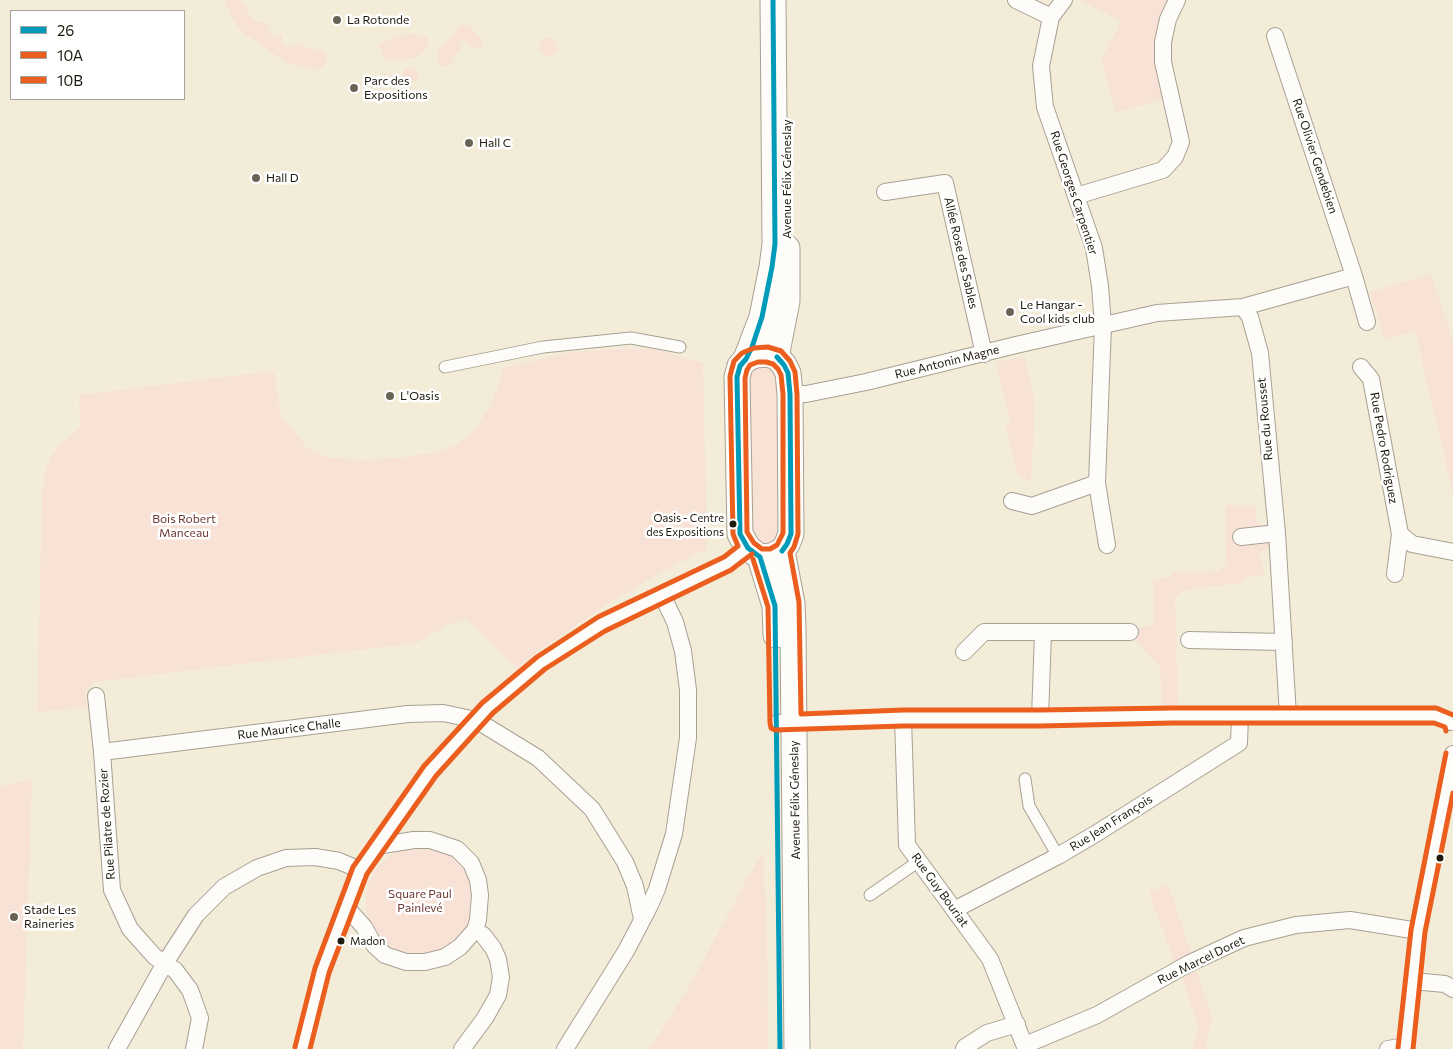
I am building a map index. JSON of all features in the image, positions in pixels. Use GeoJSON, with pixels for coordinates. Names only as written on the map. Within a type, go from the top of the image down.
{"type":"FeatureCollection","features":[{"type":"Feature","properties":{"kind":"main road","name":"Avenue Félix Géneslay"},"geometry":{"type":"LineString","coordinates":[[773,0],[775,244],[762,317],[746,359],[740,366],[737,376],[737,442],[740,534],[763,552],[792,603],[785,722],[780,1049]]}},
{"type":"Feature","properties":{"kind":"main road","name":"Avenue Félix Géneslay"},"geometry":{"type":"LineString","coordinates":[[777,357],[788,285],[787,0]]}},
{"type":"Feature","properties":{"kind":"main road"},"geometry":{"type":"LineString","coordinates":[[746,359],[762,354],[777,357],[788,373],[790,394],[791,534],[788,544],[763,552]]}},
{"type":"Feature","properties":{"kind":"main road","name":"Avenue Félix Géneslay"},"geometry":{"type":"LineString","coordinates":[[785,722],[797,1049]]}},
{"type":"Feature","properties":{"kind":"street"},"geometry":{"type":"LineString","coordinates":[[1016,0],[1051,17]]}},
{"type":"Feature","properties":{"kind":"street","name":"Rue Georges Carpentier"},"geometry":{"type":"LineString","coordinates":[[1064,0],[1051,17],[1041,66],[1045,107],[1094,248],[1100,286],[1104,325],[1097,483],[1107,545]]}},
{"type":"Feature","properties":{"kind":"street"},"geometry":{"type":"LineString","coordinates":[[1076,196],[1163,170],[1175,157],[1181,142],[1163,62],[1163,42],[1168,19],[1177,0]]}},
{"type":"Feature","properties":{"kind":"street","name":"Rue Olivier Gendebien"},"geometry":{"type":"LineString","coordinates":[[1275,36],[1354,276],[1367,322]]}},
{"type":"Feature","properties":{"kind":"street","name":"Allée Rose des Sables"},"geometry":{"type":"LineString","coordinates":[[885,192],[945,183],[984,354]]}},
{"type":"Feature","properties":{"kind":"street"},"geometry":{"type":"LineString","coordinates":[[1104,325],[1157,313],[1243,307],[1354,276]]}},
{"type":"Feature","properties":{"kind":"street","name":"Rue du Rousset"},"geometry":{"type":"LineString","coordinates":[[1243,307],[1250,317],[1260,353],[1277,533],[1288,716]]}},
{"type":"Feature","properties":{"kind":"street","name":"Rue Antonin Magne"},"geometry":{"type":"LineString","coordinates":[[790,394],[806,394],[866,382],[1104,325]]}},
{"type":"Feature","properties":{"kind":"street"},"geometry":{"type":"LineString","coordinates":[[445,367],[543,347],[631,338],[680,347]]}},
{"type":"Feature","properties":{"kind":"street","name":"Rue Pedro Rodriguez"},"geometry":{"type":"LineString","coordinates":[[1361,367],[1371,379],[1400,534],[1395,574]]}},
{"type":"Feature","properties":{"kind":"street"},"geometry":{"type":"LineString","coordinates":[[1012,501],[1032,506],[1097,483]]}},
{"type":"Feature","properties":{"kind":"street"},"geometry":{"type":"LineString","coordinates":[[1241,538],[1277,533]]}},
{"type":"Feature","properties":{"kind":"street"},"geometry":{"type":"LineString","coordinates":[[1400,534],[1412,544],[1453,552]]}},
{"type":"Feature","properties":{"kind":"street"},"geometry":{"type":"LineString","coordinates":[[302,1049],[322,971],[360,870],[430,771],[476,720],[541,663],[601,624],[728,563],[763,552]]}},
{"type":"Feature","properties":{"kind":"street"},"geometry":{"type":"LineString","coordinates":[[565,1049],[626,951],[642,920],[657,889],[674,834],[688,738],[688,690],[683,651],[675,622],[662,595]]}},
{"type":"Feature","properties":{"kind":"street"},"geometry":{"type":"LineString","coordinates":[[964,652],[984,632],[1130,632]]}},
{"type":"Feature","properties":{"kind":"street"},"geometry":{"type":"LineString","coordinates":[[1040,718],[1043,632]]}},
{"type":"Feature","properties":{"kind":"street"},"geometry":{"type":"LineString","coordinates":[[1189,640],[1284,642]]}},
{"type":"Feature","properties":{"kind":"street","name":"Rue Pilatre de Rozier"},"geometry":{"type":"LineString","coordinates":[[96,696],[112,890],[130,929],[155,957],[175,970],[190,990],[200,1018],[194,1049]]}},
{"type":"Feature","properties":{"kind":"street","name":"Rue Maurice Challe"},"geometry":{"type":"LineString","coordinates":[[102,752],[408,714],[443,713],[476,720],[538,758],[592,809],[625,862],[635,886],[642,920]]}},
{"type":"Feature","properties":{"kind":"street"},"geometry":{"type":"LineString","coordinates":[[785,722],[903,718],[1040,718],[1172,715],[1436,715],[1452,723]]}},
{"type":"Feature","properties":{"kind":"street","name":"Rue Jean François"},"geometry":{"type":"LineString","coordinates":[[954,910],[1058,856],[1239,743],[1240,715]]}},
{"type":"Feature","properties":{"kind":"street","name":"Rue Guy Bouriat"},"geometry":{"type":"LineString","coordinates":[[903,718],[907,845],[990,959],[1026,1047]]}},
{"type":"Feature","properties":{"kind":"street"},"geometry":{"type":"LineString","coordinates":[[1388,1049],[1405,1047],[1418,932],[1453,754]]}},
{"type":"Feature","properties":{"kind":"street"},"geometry":{"type":"LineString","coordinates":[[1026,779],[1029,806],[1058,856]]}},
{"type":"Feature","properties":{"kind":"street"},"geometry":{"type":"LineString","coordinates":[[347,908],[364,927],[374,945],[386,954],[406,962],[426,962],[445,957],[460,947],[475,930],[478,920],[480,895],[478,880],[471,863],[457,849],[430,840],[414,840],[376,846]]}},
{"type":"Feature","properties":{"kind":"street"},"geometry":{"type":"LineString","coordinates":[[117,1049],[165,963],[196,915],[224,887],[257,868],[286,858],[316,857],[339,861],[360,870]]}},
{"type":"Feature","properties":{"kind":"street"},"geometry":{"type":"LineString","coordinates":[[870,895],[919,861]]}},
{"type":"Feature","properties":{"kind":"street","name":"Rue Marcel Doret"},"geometry":{"type":"LineString","coordinates":[[1026,1047],[1097,1015],[1188,964],[1244,938],[1296,925],[1350,920],[1418,932]]}},
{"type":"Feature","properties":{"kind":"street"},"geometry":{"type":"LineString","coordinates":[[462,1049],[485,1018],[498,995],[501,976],[498,959],[493,948],[483,935],[475,930]]}},
{"type":"Feature","properties":{"kind":"street"},"geometry":{"type":"LineString","coordinates":[[1412,982],[1445,984],[1453,989]]}},
{"type":"Feature","properties":{"kind":"street"},"geometry":{"type":"LineString","coordinates":[[964,1049],[987,1033],[1017,1024]]}},
{"type":"Feature","properties":{"kind":"green space"},"geometry":{"type":"Polygon","coordinates":[[[224,0],[241,0],[250,15],[257,22],[267,23],[272,36],[281,35],[285,46],[291,48],[293,45],[304,45],[308,48],[321,50],[326,54],[327,60],[322,67],[313,70],[287,63],[243,33],[234,21],[224,0]]]}},
{"type":"Feature","properties":{"kind":"green space"},"geometry":{"type":"Polygon","coordinates":[[[1079,0],[1168,0],[1162,14],[1164,99],[1116,112],[1101,60],[1121,21],[1079,0]]]}},
{"type":"Feature","properties":{"kind":"green space"},"geometry":{"type":"Polygon","coordinates":[[[464,24],[471,27],[483,39],[482,45],[476,49],[464,40],[459,45],[462,50],[455,54],[453,61],[448,67],[440,65],[437,58],[438,46],[444,44],[452,36],[455,29],[464,24]]]}},
{"type":"Feature","properties":{"kind":"green space"},"geometry":{"type":"Polygon","coordinates":[[[407,34],[424,36],[427,38],[429,45],[422,54],[412,58],[395,61],[385,59],[379,47],[380,44],[407,34]]]}},
{"type":"Feature","properties":{"kind":"green space"},"geometry":{"type":"Polygon","coordinates":[[[550,37],[556,42],[558,47],[554,54],[546,57],[541,53],[539,46],[542,40],[550,37]]]}},
{"type":"Feature","properties":{"kind":"green space"},"geometry":{"type":"Polygon","coordinates":[[[405,69],[416,70],[419,76],[415,82],[406,84],[403,74],[405,69]]]}},
{"type":"Feature","properties":{"kind":"green space"},"geometry":{"type":"Polygon","coordinates":[[[1431,274],[1453,341],[1453,494],[1415,330],[1384,340],[1370,292],[1431,274]]]}},
{"type":"Feature","properties":{"kind":"green space","name":"Bois Robert Manceau"},"geometry":{"type":"Polygon","coordinates":[[[655,349],[703,363],[707,549],[658,574],[607,604],[517,668],[466,619],[447,625],[416,643],[93,682],[86,692],[87,707],[37,712],[44,476],[51,458],[59,445],[80,428],[79,395],[274,371],[281,416],[308,449],[330,458],[366,460],[406,457],[436,452],[456,445],[472,434],[490,406],[498,388],[503,368],[569,352],[655,349]]]}},
{"type":"Feature","properties":{"kind":"green space"},"geometry":{"type":"Polygon","coordinates":[[[1024,356],[1035,404],[1031,482],[1017,474],[1006,424],[1010,423],[996,362],[1024,356]]]}},
{"type":"Feature","properties":{"kind":"green space"},"geometry":{"type":"Polygon","coordinates":[[[758,367],[771,370],[777,377],[785,531],[769,548],[751,539],[745,377],[758,367]]]}},
{"type":"Feature","properties":{"kind":"green space"},"geometry":{"type":"Polygon","coordinates":[[[1225,505],[1255,505],[1257,524],[1266,526],[1270,548],[1260,551],[1264,576],[1244,577],[1243,583],[1183,590],[1175,597],[1178,707],[1162,706],[1160,668],[1137,642],[1133,628],[1153,626],[1153,579],[1171,578],[1171,572],[1218,571],[1226,563],[1225,505]]]}},
{"type":"Feature","properties":{"kind":"green space","name":"Stade Les Raineries"},"geometry":{"type":"Polygon","coordinates":[[[32,779],[23,1049],[0,1049],[0,786],[32,779]]]}},
{"type":"Feature","properties":{"kind":"green space","name":"Square Paul Painlevé"},"geometry":{"type":"Polygon","coordinates":[[[420,847],[441,851],[458,863],[470,880],[474,901],[470,922],[458,939],[441,951],[420,955],[399,951],[382,939],[370,922],[366,901],[370,880],[382,863],[399,851],[420,847]]]}},
{"type":"Feature","properties":{"kind":"green space"},"geometry":{"type":"Polygon","coordinates":[[[763,852],[767,929],[768,1049],[650,1049],[690,985],[763,852]]]}},
{"type":"Feature","properties":{"kind":"green space"},"geometry":{"type":"Polygon","coordinates":[[[1168,884],[1192,956],[1175,964],[1149,892],[1168,884]]]}},
{"type":"Feature","properties":{"kind":"green space"},"geometry":{"type":"Polygon","coordinates":[[[1196,970],[1212,1017],[1205,1046],[1206,1049],[1193,1049],[1198,1025],[1182,979],[1196,970]]]}},
{"type":"Feature","properties":{"kind":"transit line","name":"26"},"geometry":{"type":"LineString","coordinates":[[773,0],[775,244],[762,317],[752,347],[740,366],[737,377],[740,534],[748,548],[760,557],[775,606],[780,1049]]}},
{"type":"Feature","properties":{"kind":"transit line","name":"10B"},"geometry":{"type":"LineString","coordinates":[[295,1047],[315,968],[353,867],[424,766],[482,703],[537,657],[598,617],[724,557],[738,546],[733,534],[730,376],[734,361],[742,353],[754,348],[768,347],[781,351],[790,361],[795,372],[797,394],[798,534],[790,553],[799,602],[801,714],[903,710],[1436,708],[1453,715]]}},
{"type":"Feature","properties":{"kind":"transit line","name":"26"},"geometry":{"type":"LineString","coordinates":[[777,357],[788,373],[790,394],[791,534],[782,551]]}},
{"type":"Feature","properties":{"kind":"transit line","name":"10A"},"geometry":{"type":"LineString","coordinates":[[758,362],[773,364],[778,369],[781,375],[783,394],[783,533],[777,545],[770,549],[762,549],[754,543],[747,532],[745,378],[750,365],[758,362]]}},
{"type":"Feature","properties":{"kind":"transit line","name":"10A"},"geometry":{"type":"LineString","coordinates":[[310,1049],[329,973],[367,874],[436,776],[493,713],[545,669],[605,631],[731,570],[752,554]]}},
{"type":"Feature","properties":{"kind":"transit line","name":"10A"},"geometry":{"type":"LineString","coordinates":[[753,559],[768,607],[770,723],[771,728],[775,730],[903,726],[1040,726],[1172,723],[1434,723],[1445,727],[1446,731]]}},
{"type":"Feature","properties":{"kind":"transit line","name":"10B"},"geometry":{"type":"LineString","coordinates":[[1398,1048],[1411,930],[1446,753]]}},
{"type":"Feature","properties":{"kind":"transit line","name":"10A"},"geometry":{"type":"LineString","coordinates":[[1413,1049],[1425,932],[1453,793]]}},
{"type":"Feature","properties":{"kind":"place","name":"La Rotonde"},"geometry":{"type":"Point","coordinates":[337,20]}},
{"type":"Feature","properties":{"kind":"place","name":"Parc des Expositions"},"geometry":{"type":"Point","coordinates":[354,88]}},
{"type":"Feature","properties":{"kind":"place","name":"Hall C"},"geometry":{"type":"Point","coordinates":[469,143]}},
{"type":"Feature","properties":{"kind":"place","name":"Hall D"},"geometry":{"type":"Point","coordinates":[256,178]}},
{"type":"Feature","properties":{"kind":"place","name":"Le Hangar - Cool kids club"},"geometry":{"type":"Point","coordinates":[1010,312]}},
{"type":"Feature","properties":{"kind":"place","name":"L'Oasis"},"geometry":{"type":"Point","coordinates":[390,396]}},
{"type":"Feature","properties":{"kind":"place","name":"Oasis - Centre des Expositions"},"geometry":{"type":"Point","coordinates":[733,524]}},
{"type":"Feature","properties":{"kind":"place","name":"Stade Les Raineries"},"geometry":{"type":"Point","coordinates":[14,917]}},
{"type":"Feature","properties":{"kind":"place","name":"Madon"},"geometry":{"type":"Point","coordinates":[341,941]}}]}
